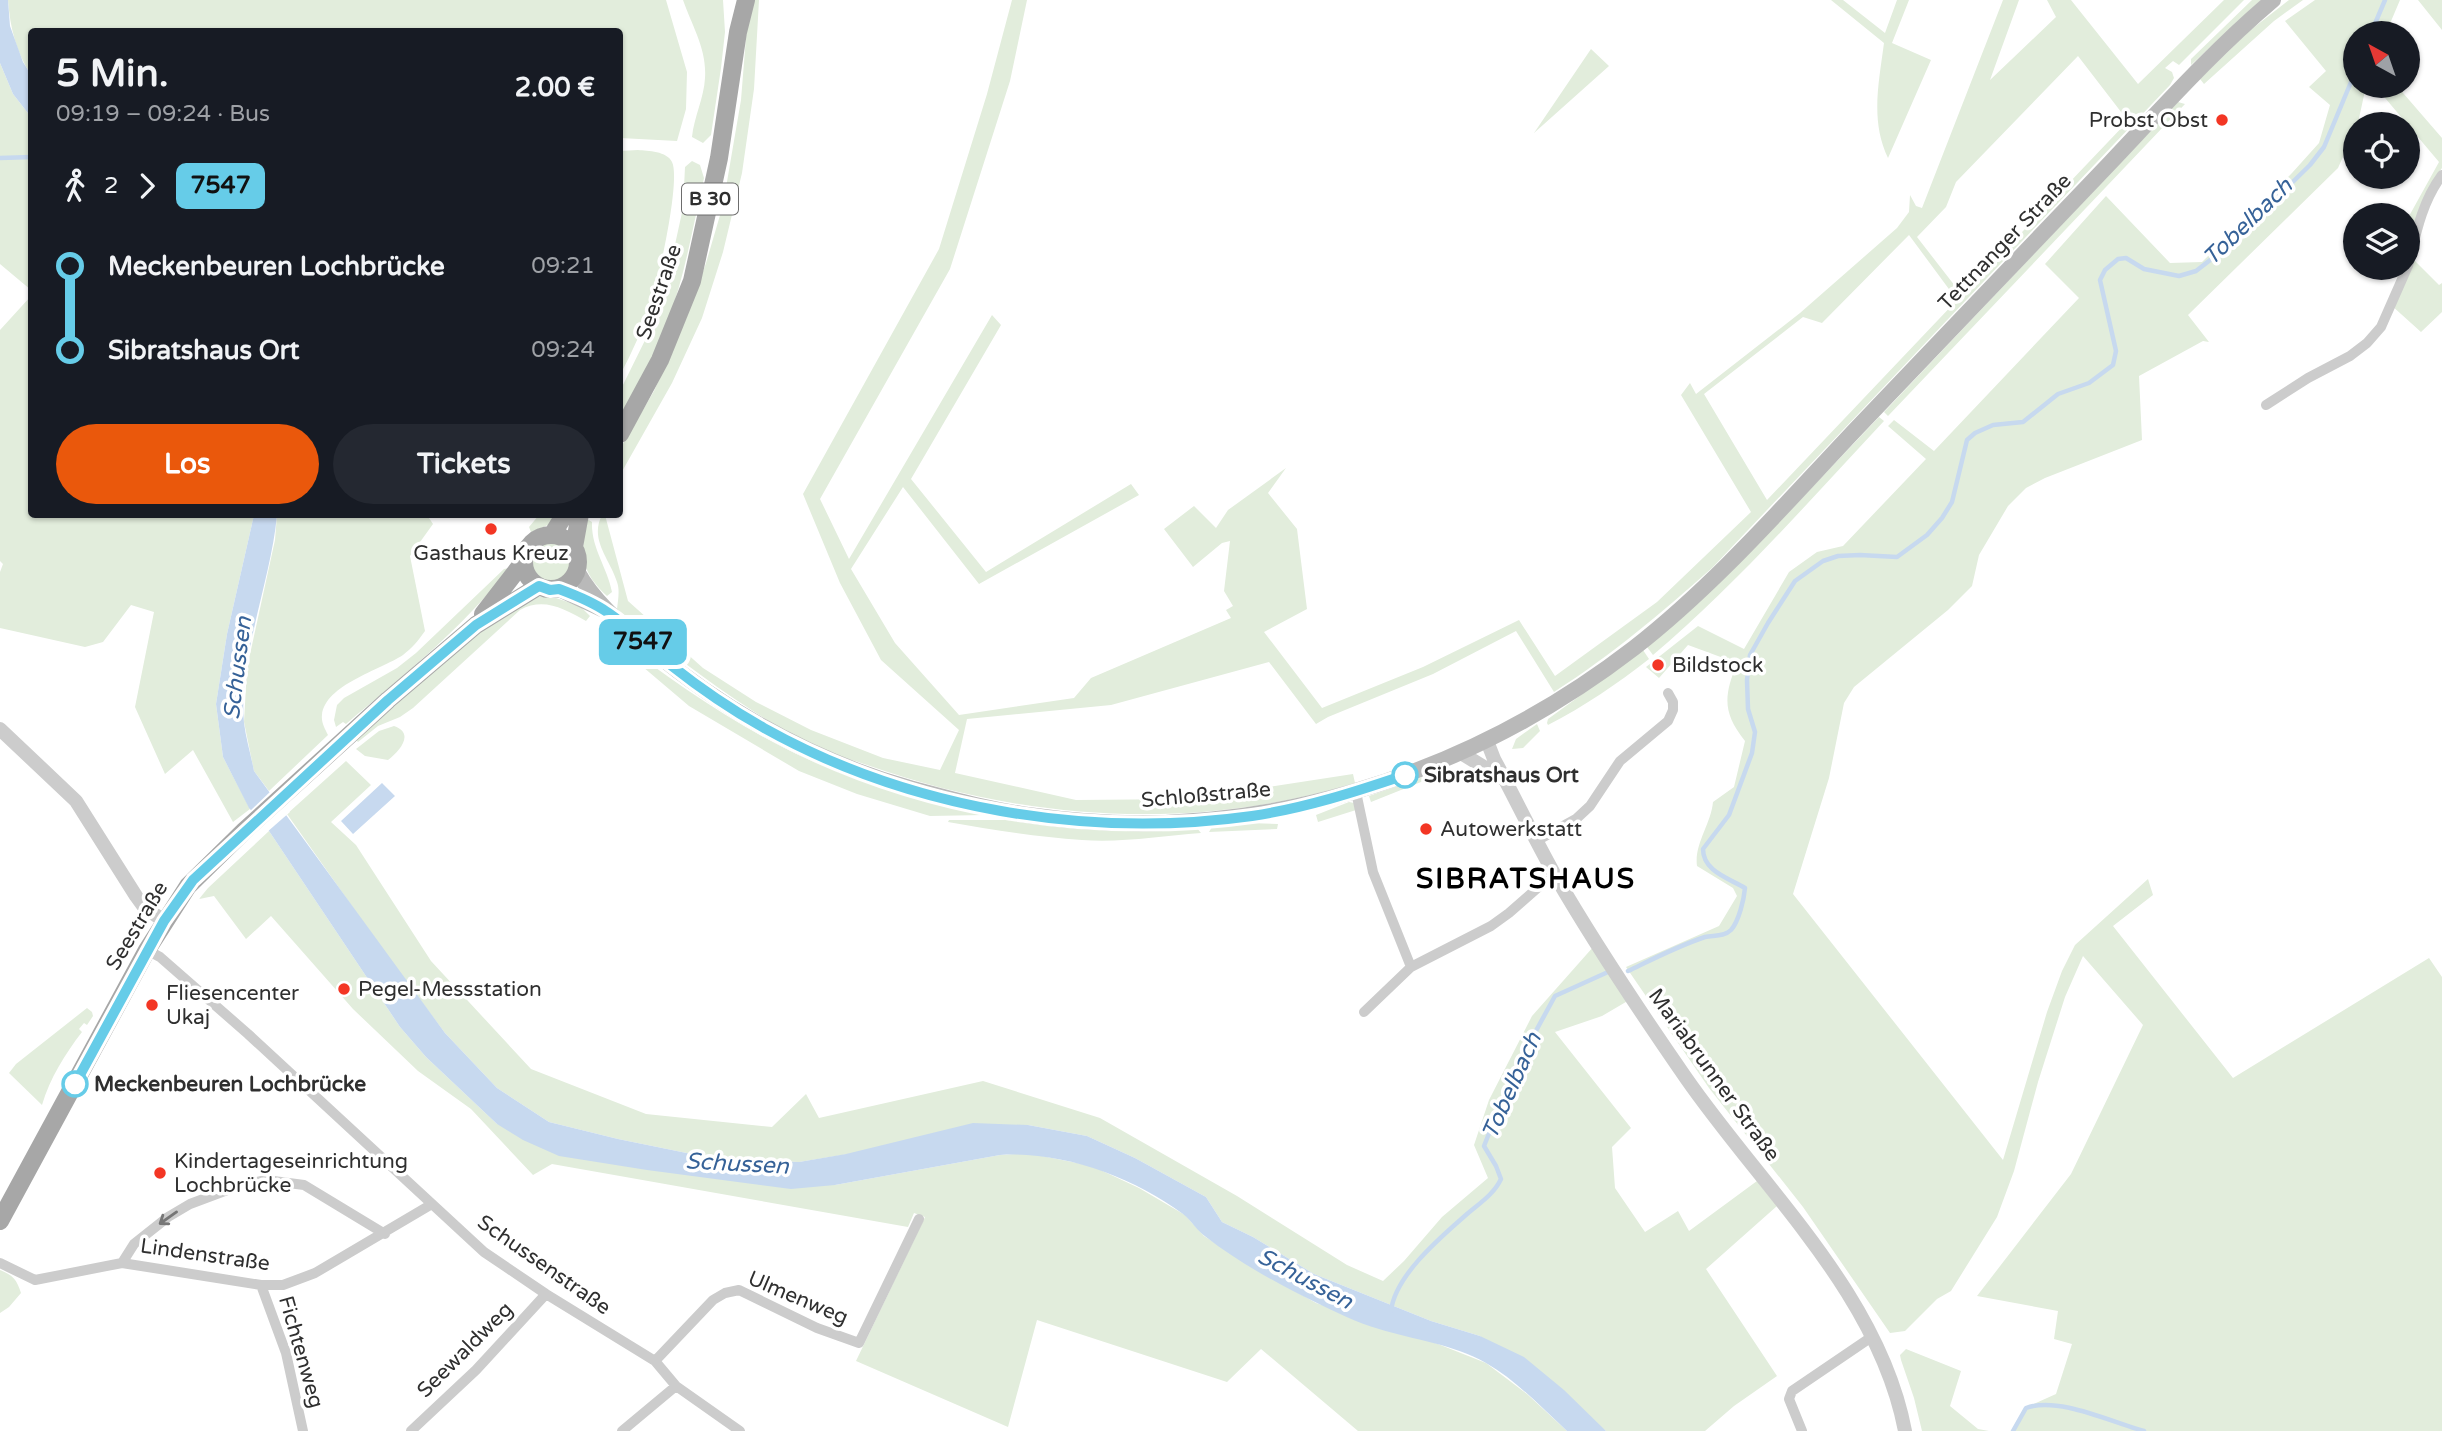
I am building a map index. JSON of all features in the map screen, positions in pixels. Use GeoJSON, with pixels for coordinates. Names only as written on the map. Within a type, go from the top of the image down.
{"type":"FeatureCollection","features":[{"type":"Feature","properties":{"kind":"main road","name":"Seestraße"},"geometry":{"type":"LineString","coordinates":[[732,0],[738,32]]}},
{"type":"Feature","properties":{"kind":"main road","name":"Seestraße"},"geometry":{"type":"LineString","coordinates":[[623,428],[660,360],[692,281],[719,158],[738,32],[746,0]]}},
{"type":"Feature","properties":{"kind":"main road","name":"Tettnanger Straße"},"geometry":{"type":"LineString","coordinates":[[1772,517],[2187,82],[2273,0]]}},
{"type":"Feature","properties":{"kind":"main road","name":"Schloßstraße"},"geometry":{"type":"LineString","coordinates":[[577,571],[607,612],[672,667],[763,728],[810,752],[888,782],[964,803],[1037,817],[1112,823],[1177,822],[1251,816],[1305,806],[1356,792],[1487,741],[1547,707],[1633,648],[1720,571],[1772,517]]}},
{"type":"Feature","properties":{"kind":"main road"},"geometry":{"type":"LineString","coordinates":[[552,535],[563,518]]}},
{"type":"Feature","properties":{"kind":"main road"},"geometry":{"type":"LineString","coordinates":[[574,547],[552,535],[531,543],[524,561],[528,578],[550,590],[559,589],[573,579],[578,563],[574,547],[579,518]]}},
{"type":"Feature","properties":{"kind":"main road","name":"Seestraße"},"geometry":{"type":"LineString","coordinates":[[476,625],[524,561]]}},
{"type":"Feature","properties":{"kind":"main road","name":"Seestraße"},"geometry":{"type":"LineString","coordinates":[[0,1221],[147,950],[188,886],[244,831],[388,700],[476,625],[539,586]]}},
{"type":"Feature","properties":{"kind":"main road","name":"Schloßstraße"},"geometry":{"type":"LineString","coordinates":[[559,589],[607,612]]}},
{"type":"Feature","properties":{"kind":"street"},"geometry":{"type":"LineString","coordinates":[[2420,219],[2430,190],[2442,175]]}},
{"type":"Feature","properties":{"kind":"street"},"geometry":{"type":"LineString","coordinates":[[2266,405],[2308,378],[2350,356],[2367,343],[2381,327],[2402,280]]}},
{"type":"Feature","properties":{"kind":"street"},"geometry":{"type":"LineString","coordinates":[[1536,841],[1576,819],[1590,806],[1620,761],[1668,721],[1674,710],[1668,693]]}},
{"type":"Feature","properties":{"kind":"street"},"geometry":{"type":"LineString","coordinates":[[0,729],[76,801],[144,907],[164,921]]}},
{"type":"Feature","properties":{"kind":"street","name":"Mariabrunner Straße"},"geometry":{"type":"LineString","coordinates":[[1487,741],[1536,841],[1612,966],[1688,1081],[1836,1276],[1873,1336],[1888,1368],[1905,1431]]}},
{"type":"Feature","properties":{"kind":"street"},"geometry":{"type":"LineString","coordinates":[[1461,753],[1506,781]]}},
{"type":"Feature","properties":{"kind":"street"},"geometry":{"type":"LineString","coordinates":[[1356,792],[1373,872],[1411,967]]}},
{"type":"Feature","properties":{"kind":"street"},"geometry":{"type":"LineString","coordinates":[[1364,1012],[1411,967],[1491,926],[1542,884],[1556,877]]}},
{"type":"Feature","properties":{"kind":"street","name":"Schussenstraße"},"geometry":{"type":"LineString","coordinates":[[147,950],[160,957],[248,1034],[484,1252],[655,1361],[676,1385],[740,1431]]}},
{"type":"Feature","properties":{"kind":"street"},"geometry":{"type":"LineString","coordinates":[[121,1263],[134,1244],[168,1217],[190,1204],[238,1186],[266,1180],[304,1185],[385,1234]]}},
{"type":"Feature","properties":{"kind":"street","name":"Lindenstraße"},"geometry":{"type":"LineString","coordinates":[[0,1263],[35,1280],[121,1263],[261,1285],[283,1285],[315,1273],[432,1204]]}},
{"type":"Feature","properties":{"kind":"street","name":"Ulmenweg"},"geometry":{"type":"LineString","coordinates":[[655,1361],[713,1300],[725,1293],[739,1290],[817,1328],[859,1343],[919,1219]]}},
{"type":"Feature","properties":{"kind":"street","name":"Fichtenweg"},"geometry":{"type":"LineString","coordinates":[[261,1285],[286,1353],[303,1431]]}},
{"type":"Feature","properties":{"kind":"street","name":"Seewaldweg"},"geometry":{"type":"LineString","coordinates":[[411,1431],[476,1370],[546,1294]]}},
{"type":"Feature","properties":{"kind":"street"},"geometry":{"type":"LineString","coordinates":[[1802,1431],[1789,1399],[1792,1391],[1873,1336]]}},
{"type":"Feature","properties":{"kind":"street"},"geometry":{"type":"LineString","coordinates":[[622,1431],[676,1385]]}},
{"type":"Feature","properties":{"kind":"green space"},"geometry":{"type":"Polygon","coordinates":[[[8,0],[666,0],[687,72],[686,109],[677,141],[623,138],[623,28],[28,28],[28,70],[21,57],[10,20],[8,0]]]}},
{"type":"Feature","properties":{"kind":"green space"},"geometry":{"type":"Polygon","coordinates":[[[683,0],[723,0],[725,32],[721,68],[711,135],[703,143],[692,137],[704,85],[704,57],[683,0]]]}},
{"type":"Feature","properties":{"kind":"green space"},"geometry":{"type":"Polygon","coordinates":[[[749,0],[759,0],[754,89],[742,173],[723,252],[702,318],[672,383],[623,470],[623,444],[654,391],[686,319],[706,263],[723,205],[741,100],[749,0]]]}},
{"type":"Feature","properties":{"kind":"green space"},"geometry":{"type":"Polygon","coordinates":[[[1012,0],[1027,0],[1010,81],[950,269],[820,499],[849,559],[992,315],[1001,325],[911,479],[986,572],[1131,484],[1139,495],[979,584],[903,487],[851,569],[895,643],[959,715],[1074,698],[1091,678],[1231,618],[1226,610],[1233,606],[1224,591],[1230,541],[1222,543],[1193,567],[1164,529],[1194,506],[1216,528],[1228,510],[1286,468],[1268,493],[1297,529],[1307,609],[1264,632],[1322,708],[1423,667],[1519,620],[1555,676],[1657,602],[1751,512],[1681,395],[1690,383],[1696,394],[1800,313],[1897,228],[1909,212],[1910,195],[1916,206],[1922,208],[2003,0],[2019,0],[1990,80],[2056,17],[2047,0],[2071,0],[2138,84],[2224,0],[2244,0],[2179,65],[2173,61],[2165,68],[2172,72],[2174,78],[2170,85],[1712,568],[1636,633],[1554,692],[1516,631],[1433,674],[1316,724],[1269,662],[1111,705],[967,719],[955,773],[1076,800],[1190,799],[1353,774],[1355,783],[1294,799],[1233,809],[1172,814],[1110,813],[1048,808],[927,784],[839,756],[774,725],[718,687],[617,609],[618,585],[599,541],[601,518],[606,518],[628,601],[703,668],[756,702],[811,730],[883,758],[940,770],[959,730],[881,660],[840,583],[803,494],[939,249],[987,94],[1012,0]],[[2078,56],[1956,182],[1946,207],[1917,237],[1962,295],[2128,121],[2078,56]],[[1909,235],[1822,323],[1803,317],[1704,394],[1767,500],[1957,300],[1909,235]]]}},
{"type":"Feature","properties":{"kind":"green space"},"geometry":{"type":"Polygon","coordinates":[[[1831,0],[1843,0],[1885,33],[1897,0],[1909,0],[1892,43],[1931,60],[1888,158],[1879,130],[1877,101],[1884,43],[1831,0]]]}},
{"type":"Feature","properties":{"kind":"green space"},"geometry":{"type":"Polygon","coordinates":[[[2252,0],[2261,0],[2191,65],[2191,59],[2252,0]]]}},
{"type":"Feature","properties":{"kind":"green space"},"geometry":{"type":"Polygon","coordinates":[[[2289,0],[2303,0],[2274,21],[2204,84],[2200,79],[2248,32],[2289,0]]]}},
{"type":"Feature","properties":{"kind":"green space"},"geometry":{"type":"Polygon","coordinates":[[[2315,0],[2400,0],[2391,21],[2343,21],[2343,98],[2363,98],[2360,112],[2343,112],[2343,157],[2338,168],[2188,315],[2209,342],[2203,341],[2139,376],[2142,440],[2026,488],[2008,506],[1979,555],[1972,586],[1948,610],[1854,687],[1844,703],[1829,778],[1793,894],[2003,1160],[2047,1012],[2075,945],[2148,879],[2153,895],[2113,926],[2233,1078],[2429,958],[2442,977],[2442,1431],[2012,1431],[2025,1408],[2056,1394],[2072,1344],[2054,1339],[2058,1311],[1977,1296],[2071,1174],[2143,1025],[2083,956],[2065,997],[2014,1171],[1997,1217],[1951,1291],[1937,1299],[1905,1331],[1890,1333],[1803,1207],[1709,1088],[1626,967],[1719,926],[1737,896],[1733,888],[1697,866],[1697,858],[1713,802],[1734,787],[1745,741],[1732,721],[1728,703],[1737,663],[1688,645],[1659,678],[1646,667],[1698,626],[1744,649],[1789,572],[1817,552],[1843,546],[1926,459],[1888,426],[1894,420],[1934,451],[2079,298],[2045,264],[2106,196],[2170,263],[2202,262],[2292,173],[2319,143],[2330,105],[2309,87],[2326,71],[2285,21],[2315,0]]]}},
{"type":"Feature","properties":{"kind":"green space"},"geometry":{"type":"Polygon","coordinates":[[[2418,0],[2442,0],[2442,30],[2418,0]]]}},
{"type":"Feature","properties":{"kind":"green space"},"geometry":{"type":"Polygon","coordinates":[[[1591,49],[1609,66],[1534,133],[1591,49]]]}},
{"type":"Feature","properties":{"kind":"green space"},"geometry":{"type":"Polygon","coordinates":[[[0,63],[13,94],[28,113],[28,287],[0,264],[0,63]]]}},
{"type":"Feature","properties":{"kind":"green space"},"geometry":{"type":"Polygon","coordinates":[[[2385,98],[2407,98],[2420,112],[2397,112],[2385,98]]]}},
{"type":"Feature","properties":{"kind":"green space"},"geometry":{"type":"Polygon","coordinates":[[[2178,102],[2185,104],[1888,416],[1884,412],[2178,102]]]}},
{"type":"Feature","properties":{"kind":"green space"},"geometry":{"type":"Polygon","coordinates":[[[2420,113],[2442,138],[2442,168],[2420,216],[2420,203],[2416,203],[2439,162],[2420,139],[2420,113]]]}},
{"type":"Feature","properties":{"kind":"green space"},"geometry":{"type":"Polygon","coordinates":[[[623,151],[657,152],[670,158],[674,172],[667,232],[654,294],[623,369],[623,151]]]}},
{"type":"Feature","properties":{"kind":"green space"},"geometry":{"type":"Polygon","coordinates":[[[692,161],[700,165],[704,178],[679,286],[658,346],[623,413],[623,385],[655,320],[669,272],[683,208],[685,167],[692,161]]]}},
{"type":"Feature","properties":{"kind":"green space"},"geometry":{"type":"Polygon","coordinates":[[[2420,266],[2439,285],[2442,283],[2442,312],[2421,332],[2391,305],[2402,280],[2420,280],[2420,266]]]}},
{"type":"Feature","properties":{"kind":"green space"},"geometry":{"type":"Polygon","coordinates":[[[28,299],[28,518],[253,518],[227,634],[216,704],[223,757],[250,809],[233,822],[193,750],[165,774],[135,707],[154,612],[131,605],[103,642],[85,647],[0,628],[0,572],[3,564],[0,561],[0,330],[28,299]]]}},
{"type":"Feature","properties":{"kind":"green space"},"geometry":{"type":"Polygon","coordinates":[[[1879,417],[1884,421],[1772,542],[1714,600],[1653,655],[1647,647],[1780,521],[1879,417]]]}},
{"type":"Feature","properties":{"kind":"green space"},"geometry":{"type":"Polygon","coordinates":[[[277,518],[429,518],[433,524],[410,556],[425,631],[403,655],[355,679],[333,695],[325,704],[322,715],[328,735],[269,791],[254,771],[244,722],[247,668],[275,540],[277,518]]]}},
{"type":"Feature","properties":{"kind":"green space"},"geometry":{"type":"Polygon","coordinates":[[[536,518],[556,518],[548,525],[531,532],[529,527],[536,518]]]}},
{"type":"Feature","properties":{"kind":"green space"},"geometry":{"type":"Polygon","coordinates":[[[587,519],[592,522],[594,540],[610,583],[612,592],[607,596],[592,578],[584,561],[583,542],[587,519]]]}},
{"type":"Feature","properties":{"kind":"green space"},"geometry":{"type":"Polygon","coordinates":[[[551,542],[559,543],[565,548],[570,554],[570,570],[565,576],[559,581],[551,582],[543,581],[537,576],[532,570],[531,562],[532,554],[537,548],[543,543],[551,542]]]}},
{"type":"Feature","properties":{"kind":"green space"},"geometry":{"type":"Polygon","coordinates":[[[509,568],[472,611],[432,650],[346,724],[343,722],[336,727],[334,720],[337,705],[344,698],[397,668],[504,569],[509,568]]]}},
{"type":"Feature","properties":{"kind":"green space"},"geometry":{"type":"Polygon","coordinates":[[[550,596],[580,606],[590,616],[586,621],[562,609],[546,605],[529,606],[520,610],[413,708],[378,726],[358,742],[356,740],[506,612],[535,597],[550,596]]]}},
{"type":"Feature","properties":{"kind":"green space"},"geometry":{"type":"Polygon","coordinates":[[[613,636],[711,706],[798,755],[876,786],[984,815],[930,816],[857,794],[799,771],[689,706],[610,639],[613,636]]]}},
{"type":"Feature","properties":{"kind":"green space"},"geometry":{"type":"Polygon","coordinates":[[[1643,650],[1649,659],[1600,694],[1548,725],[1548,719],[1643,650]]]}},
{"type":"Feature","properties":{"kind":"green space"},"geometry":{"type":"Polygon","coordinates":[[[1537,724],[1540,731],[1523,748],[1512,749],[1516,739],[1537,724]]]}},
{"type":"Feature","properties":{"kind":"green space"},"geometry":{"type":"Polygon","coordinates":[[[394,726],[404,733],[404,737],[401,747],[388,760],[365,756],[356,749],[379,731],[394,726]]]}},
{"type":"Feature","properties":{"kind":"green space"},"geometry":{"type":"Polygon","coordinates":[[[346,761],[371,785],[331,822],[356,845],[431,961],[531,1069],[646,1114],[772,1127],[806,1094],[819,1118],[983,1081],[1100,1118],[1237,1196],[1347,1265],[1383,1281],[1442,1217],[1488,1178],[1474,1145],[1489,1100],[1532,1016],[1594,946],[1631,999],[1602,1016],[1555,1032],[1631,1128],[1612,1147],[1615,1188],[1645,1232],[1678,1211],[1689,1231],[1757,1181],[1777,1206],[1706,1269],[1777,1376],[1734,1406],[1705,1431],[1606,1431],[1480,1336],[1431,1321],[1314,1274],[1253,1237],[1222,1222],[1206,1197],[1135,1158],[1087,1136],[1028,1125],[799,1162],[716,1159],[549,1122],[497,1088],[445,1033],[287,814],[346,761]]]}},
{"type":"Feature","properties":{"kind":"green space"},"geometry":{"type":"Polygon","coordinates":[[[1440,771],[1441,774],[1371,802],[1369,796],[1440,771]]]}},
{"type":"Feature","properties":{"kind":"green space"},"geometry":{"type":"Polygon","coordinates":[[[1349,802],[1354,803],[1356,810],[1318,822],[1316,815],[1349,802]]]}},
{"type":"Feature","properties":{"kind":"green space"},"geometry":{"type":"Polygon","coordinates":[[[1005,820],[1123,830],[1197,828],[1201,833],[1097,841],[998,830],[948,822],[1005,820]]]}},
{"type":"Feature","properties":{"kind":"green space"},"geometry":{"type":"Polygon","coordinates":[[[1248,823],[1278,824],[1277,829],[1209,832],[1212,827],[1248,823]]]}},
{"type":"Feature","properties":{"kind":"green space"},"geometry":{"type":"Polygon","coordinates":[[[269,831],[400,1027],[426,1057],[497,1124],[835,1185],[1000,1155],[1027,1153],[1092,1166],[1139,1188],[1185,1215],[1204,1236],[1316,1303],[1486,1363],[1527,1394],[1567,1431],[1358,1431],[1261,1349],[1227,1382],[1037,1320],[1008,1427],[856,1361],[925,1217],[914,1213],[908,1227],[552,1164],[533,1175],[471,1109],[418,1071],[353,1009],[271,916],[246,939],[214,896],[199,899],[269,831]]]}},
{"type":"Feature","properties":{"kind":"green space"},"geometry":{"type":"Polygon","coordinates":[[[87,1008],[93,1016],[87,1025],[84,1023],[79,1029],[82,1032],[49,1085],[42,1105],[9,1073],[16,1064],[87,1008]]]}},
{"type":"Feature","properties":{"kind":"green space"},"geometry":{"type":"Polygon","coordinates":[[[0,1270],[14,1279],[21,1293],[0,1313],[0,1270]]]}},
{"type":"Feature","properties":{"kind":"green space"},"geometry":{"type":"Polygon","coordinates":[[[1906,1349],[1961,1371],[1950,1406],[1978,1429],[1989,1431],[1922,1431],[1900,1355],[1906,1349]]]}},
{"type":"Feature","properties":{"kind":"water"},"geometry":{"type":"Polygon","coordinates":[[[0,0],[8,0],[10,26],[28,70],[28,113],[13,94],[0,63],[0,0]]]}},
{"type":"Feature","properties":{"kind":"water","name":"Schussen"},"geometry":{"type":"Polygon","coordinates":[[[253,518],[277,518],[250,646],[243,698],[244,723],[254,771],[445,1033],[497,1088],[549,1122],[716,1159],[799,1162],[846,1154],[973,1123],[1028,1125],[1087,1136],[1135,1158],[1206,1197],[1222,1222],[1253,1237],[1314,1274],[1431,1321],[1480,1336],[1524,1357],[1564,1390],[1606,1431],[1567,1431],[1518,1386],[1486,1363],[1447,1347],[1371,1327],[1323,1306],[1231,1255],[1203,1235],[1183,1214],[1163,1201],[1119,1178],[1072,1162],[1048,1157],[1000,1155],[835,1185],[791,1189],[559,1156],[523,1140],[497,1124],[426,1057],[400,1027],[269,831],[249,808],[223,757],[216,704],[227,634],[253,518]]]}},
{"type":"Feature","properties":{"kind":"water"},"geometry":{"type":"Polygon","coordinates":[[[382,783],[395,796],[353,834],[341,821],[382,783]]]}},
{"type":"Feature","properties":{"kind":"pier"},"geometry":{"type":"Polygon","coordinates":[[[272,790],[290,812],[266,833],[248,813],[272,790]]]}},
{"type":"Feature","properties":{"kind":"waterway","name":"Tobelbach"},"geometry":{"type":"LineString","coordinates":[[2376,21],[2385,0]]}},
{"type":"Feature","properties":{"kind":"waterway","name":"Tobelbach"},"geometry":{"type":"LineString","coordinates":[[1628,971],[1705,937],[1725,934],[1736,921],[1745,888],[1712,868],[1704,857],[1703,849],[1729,815],[1752,753],[1755,732],[1748,709],[1747,680],[1750,655],[1795,581],[1823,561],[1838,556],[1897,557],[1927,535],[1952,502],[1967,440],[1993,425],[2023,422],[2058,394],[2089,383],[2113,365],[2116,351],[2100,280],[2105,270],[2118,259],[2126,258],[2144,269],[2179,276],[2196,271],[2227,247],[2310,165],[2324,147],[2344,98]]}},
{"type":"Feature","properties":{"kind":"waterway"},"geometry":{"type":"LineString","coordinates":[[0,158],[28,157]]}},
{"type":"Feature","properties":{"kind":"waterway","name":"Tobelbach"},"geometry":{"type":"LineString","coordinates":[[1391,1311],[1394,1297],[1410,1270],[1433,1245],[1491,1194],[1501,1179],[1484,1146],[1514,1071],[1555,996],[1608,972]]}},
{"type":"Feature","properties":{"kind":"waterway"},"geometry":{"type":"LineString","coordinates":[[2013,1431],[2026,1408],[2039,1405],[2069,1408],[2144,1431]]}},
{"type":"Feature","properties":{"kind":"bus line","name":"7547"},"geometry":{"type":"LineString","coordinates":[[75,1084],[164,921],[193,880],[388,700],[476,625],[539,586],[550,590],[559,589],[607,612],[672,667],[721,701],[763,728],[810,752],[888,782],[964,803],[1037,817],[1112,823],[1177,822],[1251,816],[1305,806],[1405,775]]}},
{"type":"Feature","properties":{"kind":"place","name":"Probst Obst"},"geometry":{"type":"Point","coordinates":[2222,120]}},
{"type":"Feature","properties":{"kind":"place","name":"Gasthaus Kreuz"},"geometry":{"type":"Point","coordinates":[491,529]}},
{"type":"Feature","properties":{"kind":"place","name":"Bildstock"},"geometry":{"type":"Point","coordinates":[1658,665]}},
{"type":"Feature","properties":{"kind":"place","name":"Sibratshaus Ort"},"geometry":{"type":"Point","coordinates":[1405,775]}},
{"type":"Feature","properties":{"kind":"place","name":"Autowerkstatt"},"geometry":{"type":"Point","coordinates":[1426,829]}},
{"type":"Feature","properties":{"kind":"place","name":"Pegel-Messstation"},"geometry":{"type":"Point","coordinates":[344,989]}},
{"type":"Feature","properties":{"kind":"place","name":"Fliesencenter Ukaj"},"geometry":{"type":"Point","coordinates":[152,1005]}},
{"type":"Feature","properties":{"kind":"place","name":"Meckenbeuren Lochbrücke"},"geometry":{"type":"Point","coordinates":[75,1084]}},
{"type":"Feature","properties":{"kind":"place","name":"Kindertageseinrichtung Lochbrücke"},"geometry":{"type":"Point","coordinates":[160,1173]}},
{"type":"Feature","properties":{"kind":"district","name":"SIBRATSHAUS"},"geometry":{"type":"Point","coordinates":[1526,879]}}]}
